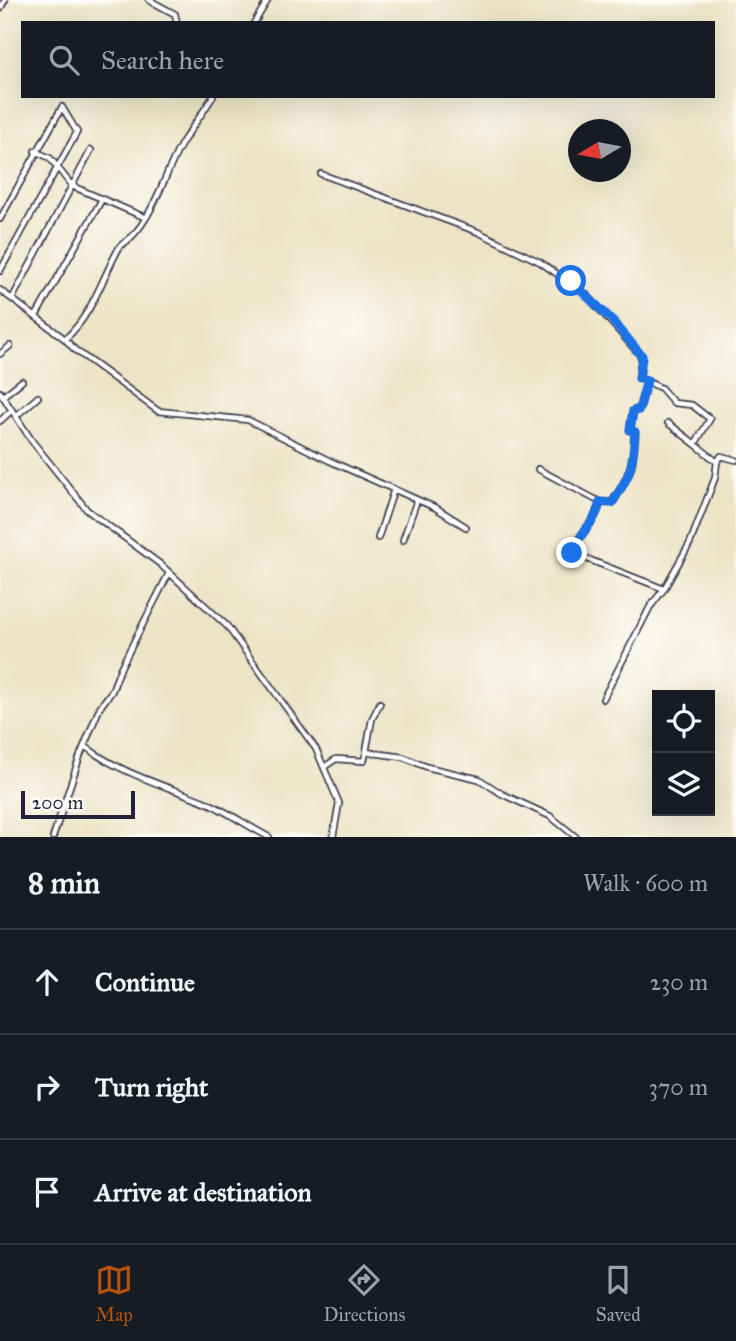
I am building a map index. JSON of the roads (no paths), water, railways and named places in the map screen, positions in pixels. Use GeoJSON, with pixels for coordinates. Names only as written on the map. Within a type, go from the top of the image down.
{"type":"FeatureCollection","features":[{"type":"Feature","properties":{"kind":"street"},"geometry":{"type":"LineString","coordinates":[[0,9],[5,0]]}},
{"type":"Feature","properties":{"kind":"street"},"geometry":{"type":"LineString","coordinates":[[149,0],[175,14],[177,21]]}},
{"type":"Feature","properties":{"kind":"street"},"geometry":{"type":"LineString","coordinates":[[255,21],[268,0]]}},
{"type":"Feature","properties":{"kind":"street"},"geometry":{"type":"LineString","coordinates":[[65,339],[85,316],[120,246],[131,240],[167,180],[181,144],[212,98]]}},
{"type":"Feature","properties":{"kind":"street"},"geometry":{"type":"LineString","coordinates":[[0,219],[35,150],[62,107],[77,132],[0,271]]}},
{"type":"Feature","properties":{"kind":"street"},"geometry":{"type":"LineString","coordinates":[[35,150],[50,158],[72,186],[101,201],[144,217]]}},
{"type":"Feature","properties":{"kind":"street"},"geometry":{"type":"LineString","coordinates":[[12,299],[91,150]]}},
{"type":"Feature","properties":{"kind":"street"},"geometry":{"type":"LineString","coordinates":[[321,174],[366,188],[509,246],[571,281],[612,320],[642,356],[639,378],[661,388],[674,403],[692,405],[710,419],[695,444]]}},
{"type":"Feature","properties":{"kind":"street"},"geometry":{"type":"LineString","coordinates":[[36,316],[101,201]]}},
{"type":"Feature","properties":{"kind":"street"},"geometry":{"type":"LineString","coordinates":[[0,290],[158,411],[248,420],[417,500],[466,527]]}},
{"type":"Feature","properties":{"kind":"street"},"geometry":{"type":"LineString","coordinates":[[0,354],[10,346]]}},
{"type":"Feature","properties":{"kind":"street"},"geometry":{"type":"LineString","coordinates":[[22,381],[1,394],[87,510],[169,573],[227,626],[316,749],[339,803],[333,837]]}},
{"type":"Feature","properties":{"kind":"street"},"geometry":{"type":"LineString","coordinates":[[538,469],[600,502],[612,503],[626,484],[636,455],[635,432],[630,430],[633,411],[639,410],[647,381]]}},
{"type":"Feature","properties":{"kind":"street"},"geometry":{"type":"LineString","coordinates":[[16,416],[38,397]]}},
{"type":"Feature","properties":{"kind":"street"},"geometry":{"type":"LineString","coordinates":[[0,421],[12,410]]}},
{"type":"Feature","properties":{"kind":"street"},"geometry":{"type":"LineString","coordinates":[[668,424],[717,462]]}},
{"type":"Feature","properties":{"kind":"street"},"geometry":{"type":"LineString","coordinates":[[603,699],[650,607],[664,589],[703,515],[703,505],[715,478],[717,462],[722,456],[736,460]]}},
{"type":"Feature","properties":{"kind":"street"},"geometry":{"type":"LineString","coordinates":[[378,538],[394,489]]}},
{"type":"Feature","properties":{"kind":"street"},"geometry":{"type":"LineString","coordinates":[[403,540],[417,500]]}},
{"type":"Feature","properties":{"kind":"street"},"geometry":{"type":"LineString","coordinates":[[600,502],[597,518],[578,536],[572,553],[664,589]]}},
{"type":"Feature","properties":{"kind":"street"},"geometry":{"type":"LineString","coordinates":[[53,837],[80,756],[86,747],[100,707],[112,691],[121,667],[169,573]]}},
{"type":"Feature","properties":{"kind":"street"},"geometry":{"type":"LineString","coordinates":[[324,767],[336,759],[363,761],[372,719],[380,702]]}},
{"type":"Feature","properties":{"kind":"street"},"geometry":{"type":"LineString","coordinates":[[86,747],[149,781],[212,805],[269,837]]}},
{"type":"Feature","properties":{"kind":"street"},"geometry":{"type":"LineString","coordinates":[[366,752],[403,757],[427,767],[479,779],[550,816],[576,837]]}}]}
